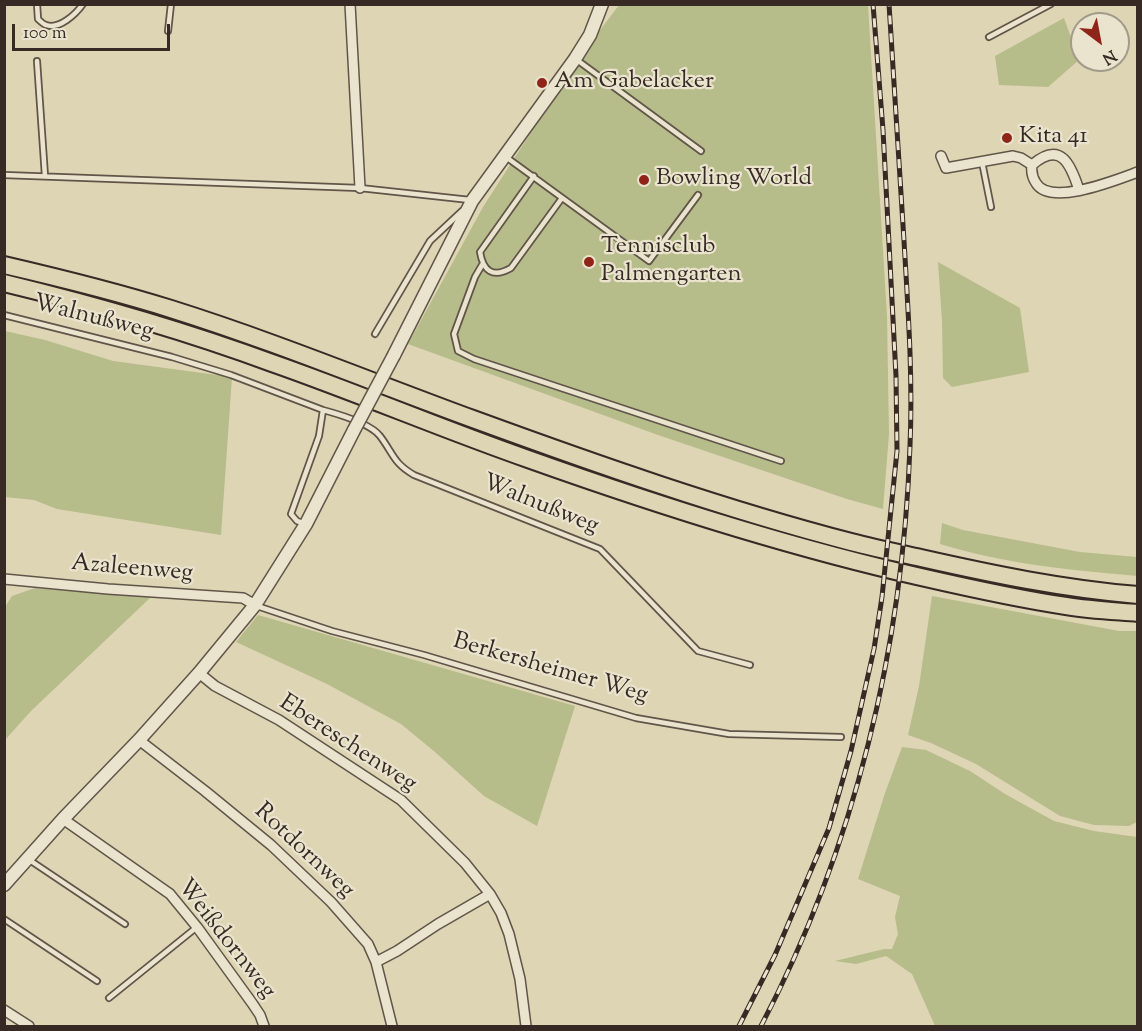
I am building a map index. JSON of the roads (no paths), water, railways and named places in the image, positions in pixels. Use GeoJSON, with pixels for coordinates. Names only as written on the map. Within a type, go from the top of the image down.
{"type":"FeatureCollection","features":[{"type":"Feature","properties":{"kind":"highway"},"geometry":{"type":"LineString","coordinates":[[4,265],[170,309],[289,350],[529,440],[749,513],[852,542],[949,564],[1068,588],[1137,595]]}},
{"type":"Feature","properties":{"kind":"highway"},"geometry":{"type":"LineString","coordinates":[[4,284],[155,324],[208,341],[339,387],[529,460],[784,542],[867,565],[1010,596],[1066,606],[1137,613]]}},
{"type":"Feature","properties":{"kind":"street"},"geometry":{"type":"LineString","coordinates":[[350,4],[360,188]]}},
{"type":"Feature","properties":{"kind":"street"},"geometry":{"type":"LineString","coordinates":[[4,885],[139,740],[199,673],[255,605],[306,524],[472,201],[575,59],[590,35],[602,4]]}},
{"type":"Feature","properties":{"kind":"street"},"geometry":{"type":"LineString","coordinates":[[941,156],[946,168],[1013,156],[1032,165]]}},
{"type":"Feature","properties":{"kind":"street"},"geometry":{"type":"LineString","coordinates":[[1079,190],[1068,162],[1061,156],[1046,156],[1032,165],[1032,176],[1039,187],[1044,191],[1061,193],[1079,190],[1110,182],[1137,172]]}},
{"type":"Feature","properties":{"kind":"street","name":"Azaleenweg"},"geometry":{"type":"LineString","coordinates":[[4,579],[243,598],[255,605]]}},
{"type":"Feature","properties":{"kind":"street","name":"Ebereschenweg"},"geometry":{"type":"LineString","coordinates":[[199,673],[215,686],[279,720],[401,800],[465,863],[490,894],[509,934],[520,979],[526,1026]]}},
{"type":"Feature","properties":{"kind":"street","name":"Rotdornweg"},"geometry":{"type":"LineString","coordinates":[[139,740],[271,845],[331,902],[368,944],[376,962],[392,1026]]}},
{"type":"Feature","properties":{"kind":"street","name":"Weißdornweg"},"geometry":{"type":"LineString","coordinates":[[63,819],[170,894],[197,927],[260,1015],[264,1026]]}},
{"type":"Feature","properties":{"kind":"street"},"geometry":{"type":"LineString","coordinates":[[376,962],[490,894]]}},
{"type":"Feature","properties":{"kind":"street"},"geometry":{"type":"LineString","coordinates":[[4,1010],[29,1026]]}},
{"type":"Feature","properties":{"kind":"lane"},"geometry":{"type":"LineString","coordinates":[[37,4],[38,19],[45,25],[54,26],[67,19],[83,4]]}},
{"type":"Feature","properties":{"kind":"lane"},"geometry":{"type":"LineString","coordinates":[[168,31],[171,4]]}},
{"type":"Feature","properties":{"kind":"lane"},"geometry":{"type":"LineString","coordinates":[[989,38],[1051,4]]}},
{"type":"Feature","properties":{"kind":"lane"},"geometry":{"type":"LineString","coordinates":[[575,59],[701,151]]}},
{"type":"Feature","properties":{"kind":"lane"},"geometry":{"type":"LineString","coordinates":[[37,61],[45,176]]}},
{"type":"Feature","properties":{"kind":"lane"},"geometry":{"type":"LineString","coordinates":[[505,156],[649,261],[698,195]]}},
{"type":"Feature","properties":{"kind":"lane"},"geometry":{"type":"LineString","coordinates":[[982,162],[991,207]]}},
{"type":"Feature","properties":{"kind":"lane"},"geometry":{"type":"LineString","coordinates":[[4,175],[360,188],[472,201]]}},
{"type":"Feature","properties":{"kind":"lane"},"geometry":{"type":"LineString","coordinates":[[534,176],[480,252],[482,265],[475,277],[454,334],[458,351],[474,359],[781,461]]}},
{"type":"Feature","properties":{"kind":"lane"},"geometry":{"type":"LineString","coordinates":[[482,265],[494,273],[508,271],[562,198]]}},
{"type":"Feature","properties":{"kind":"lane"},"geometry":{"type":"LineString","coordinates":[[375,334],[430,241],[472,201]]}},
{"type":"Feature","properties":{"kind":"lane","name":"Walnußweg"},"geometry":{"type":"LineString","coordinates":[[4,315],[172,357],[231,375],[342,415],[380,435],[401,467],[414,475],[600,549],[698,651],[750,665]]}},
{"type":"Feature","properties":{"kind":"lane"},"geometry":{"type":"LineString","coordinates":[[306,524],[297,521],[291,514],[319,436],[323,410]]}},
{"type":"Feature","properties":{"kind":"lane","name":"Berkersheimer Weg"},"geometry":{"type":"LineString","coordinates":[[255,605],[332,631],[636,718],[729,734],[841,737]]}},
{"type":"Feature","properties":{"kind":"lane"},"geometry":{"type":"LineString","coordinates":[[28,859],[125,924]]}},
{"type":"Feature","properties":{"kind":"lane"},"geometry":{"type":"LineString","coordinates":[[4,919],[97,981]]}},
{"type":"Feature","properties":{"kind":"lane"},"geometry":{"type":"LineString","coordinates":[[109,998],[197,927]]}},
{"type":"Feature","properties":{"kind":"railway"},"geometry":{"type":"LineString","coordinates":[[739,1026],[775,955],[829,828],[851,751],[874,649],[882,597],[897,451],[896,376],[883,130],[873,4]]}},
{"type":"Feature","properties":{"kind":"railway"},"geometry":{"type":"LineString","coordinates":[[761,1026],[794,958],[823,888],[848,817],[885,671],[897,596],[905,521],[911,394],[910,343],[889,4]]}},
{"type":"Feature","properties":{"kind":"place","name":"Am Gabelacker"},"geometry":{"type":"Point","coordinates":[542,83]}},
{"type":"Feature","properties":{"kind":"place","name":"Kita 41"},"geometry":{"type":"Point","coordinates":[1007,138]}},
{"type":"Feature","properties":{"kind":"place","name":"Bowling World"},"geometry":{"type":"Point","coordinates":[644,180]}},
{"type":"Feature","properties":{"kind":"place","name":"Tennisclub Palmengarten"},"geometry":{"type":"Point","coordinates":[589,262]}}]}
